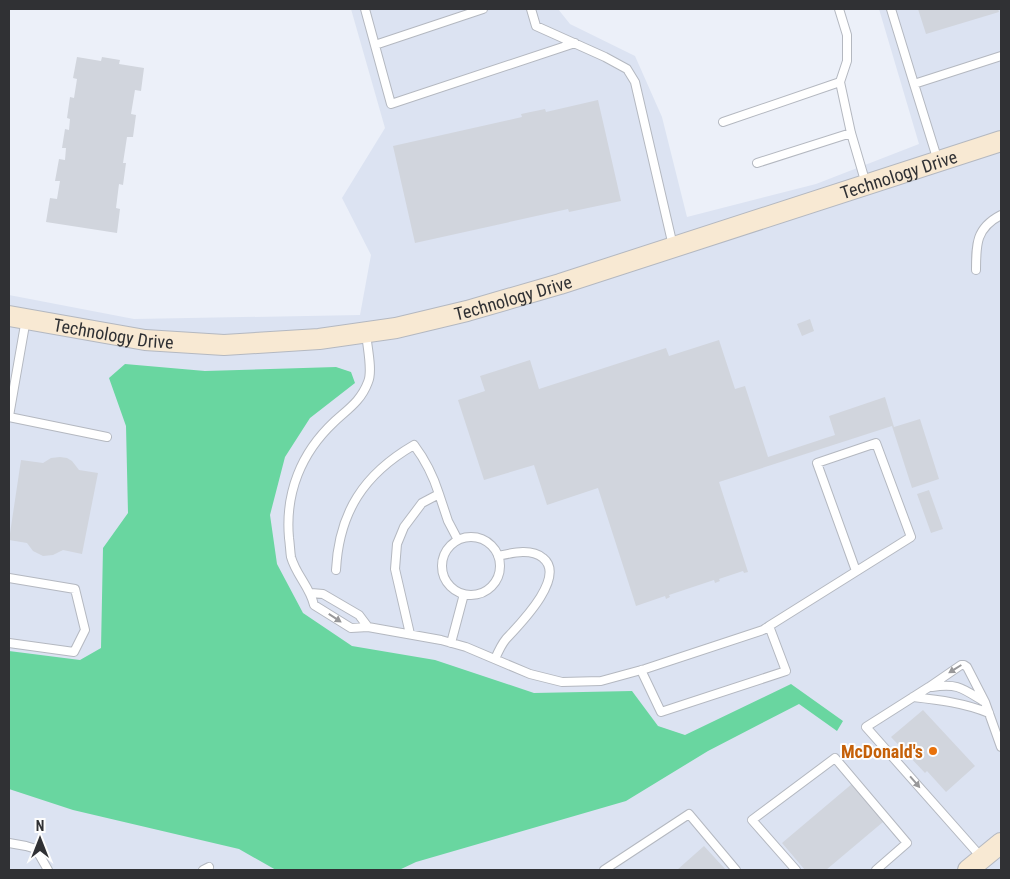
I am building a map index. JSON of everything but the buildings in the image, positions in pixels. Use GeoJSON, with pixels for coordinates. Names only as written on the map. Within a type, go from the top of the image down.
{"type":"FeatureCollection","features":[{"type":"Feature","properties":{"kind":"street","name":"Technology Drive"},"geometry":{"type":"LineString","coordinates":[[17,317],[145,340],[224,345],[319,339],[396,328],[560,284],[1001,141]]}},
{"type":"Feature","properties":{"kind":"street"},"geometry":{"type":"LineString","coordinates":[[975,864],[1001,843]]}},
{"type":"Feature","properties":{"kind":"lane"},"geometry":{"type":"LineString","coordinates":[[365,9],[391,104],[575,43]]}},
{"type":"Feature","properties":{"kind":"lane"},"geometry":{"type":"LineString","coordinates":[[375,45],[483,9]]}},
{"type":"Feature","properties":{"kind":"lane"},"geometry":{"type":"LineString","coordinates":[[531,9],[536,26],[627,69],[635,82],[673,246]]}},
{"type":"Feature","properties":{"kind":"lane"},"geometry":{"type":"LineString","coordinates":[[839,9],[847,44],[847,61],[840,82],[866,184]]}},
{"type":"Feature","properties":{"kind":"lane"},"geometry":{"type":"LineString","coordinates":[[891,9],[938,161]]}},
{"type":"Feature","properties":{"kind":"lane"},"geometry":{"type":"LineString","coordinates":[[914,84],[1001,56]]}},
{"type":"Feature","properties":{"kind":"lane"},"geometry":{"type":"LineString","coordinates":[[723,122],[840,82]]}},
{"type":"Feature","properties":{"kind":"lane"},"geometry":{"type":"LineString","coordinates":[[757,163],[852,133]]}},
{"type":"Feature","properties":{"kind":"lane"},"geometry":{"type":"LineString","coordinates":[[976,270],[976,249],[982,230],[1001,215]]}},
{"type":"Feature","properties":{"kind":"lane"},"geometry":{"type":"LineString","coordinates":[[17,317],[9,416],[107,437]]}},
{"type":"Feature","properties":{"kind":"lane"},"geometry":{"type":"LineString","coordinates":[[366,333],[369,380],[362,396],[332,423],[306,454],[295,476],[289,505],[288,529],[291,558],[301,579],[312,593],[314,605],[351,628],[368,627],[451,643],[530,674],[562,682],[601,681],[641,670],[763,630],[911,537],[876,444],[817,464],[856,571]]}},
{"type":"Feature","properties":{"kind":"lane"},"geometry":{"type":"LineString","coordinates":[[336,570],[340,536],[351,505],[377,470],[414,445],[426,461],[434,478],[448,522],[458,540]]}},
{"type":"Feature","properties":{"kind":"lane"},"geometry":{"type":"LineString","coordinates":[[410,634],[395,569],[397,544],[404,527],[422,503],[439,494]]}},
{"type":"Feature","properties":{"kind":"lane"},"geometry":{"type":"LineString","coordinates":[[473,537],[482,539],[490,544],[498,556],[500,568],[498,577],[493,585],[478,595],[464,594],[452,588],[446,582],[442,573],[443,555],[448,547],[458,540],[473,537]]}},
{"type":"Feature","properties":{"kind":"lane"},"geometry":{"type":"LineString","coordinates":[[495,659],[505,640],[537,603],[545,590],[549,574],[548,565],[543,558],[533,553],[511,553],[498,556]]}},
{"type":"Feature","properties":{"kind":"lane"},"geometry":{"type":"LineString","coordinates":[[9,578],[75,590],[85,630],[74,652],[9,642]]}},
{"type":"Feature","properties":{"kind":"lane"},"geometry":{"type":"LineString","coordinates":[[312,593],[323,594],[344,606],[358,615],[368,627]]}},
{"type":"Feature","properties":{"kind":"lane"},"geometry":{"type":"LineString","coordinates":[[451,643],[464,594]]}},
{"type":"Feature","properties":{"kind":"lane"},"geometry":{"type":"LineString","coordinates":[[641,670],[661,712],[786,671],[769,626]]}},
{"type":"Feature","properties":{"kind":"lane"},"geometry":{"type":"LineString","coordinates":[[975,864],[866,727],[961,665],[964,665],[970,672],[985,702],[1001,747]]}},
{"type":"Feature","properties":{"kind":"lane"},"geometry":{"type":"LineString","coordinates":[[929,687],[948,684],[958,686],[985,702]]}},
{"type":"Feature","properties":{"kind":"lane"},"geometry":{"type":"LineString","coordinates":[[913,697],[970,705],[989,713]]}},
{"type":"Feature","properties":{"kind":"lane"},"geometry":{"type":"LineString","coordinates":[[796,870],[752,820],[835,758],[907,843],[876,870]]}},
{"type":"Feature","properties":{"kind":"lane"},"geometry":{"type":"LineString","coordinates":[[604,870],[689,814],[736,870]]}},
{"type":"Feature","properties":{"kind":"lane"},"geometry":{"type":"LineString","coordinates":[[9,843],[36,849],[48,870]]}},
{"type":"Feature","properties":{"kind":"shaded area"},"geometry":{"type":"Polygon","coordinates":[[[351,9],[558,9],[570,24],[635,56],[662,117],[687,217],[816,184],[919,144],[879,9],[1001,9],[1001,870],[9,870],[9,295],[134,319],[360,315],[371,255],[342,198],[385,128],[351,9]]]}},
{"type":"Feature","properties":{"kind":"green space"},"geometry":{"type":"Polygon","coordinates":[[[125,364],[205,371],[336,367],[351,372],[355,383],[310,418],[285,457],[270,515],[277,564],[303,613],[352,646],[435,660],[534,693],[632,691],[658,726],[685,735],[791,684],[843,721],[837,731],[799,704],[708,751],[626,801],[416,862],[399,870],[276,870],[239,849],[73,810],[9,789],[9,651],[80,660],[101,648],[103,548],[128,513],[126,426],[109,378],[125,364]]]}},
{"type":"Feature","properties":{"kind":"place","name":"McDonald's"},"geometry":{"type":"Point","coordinates":[933,751]}}]}
